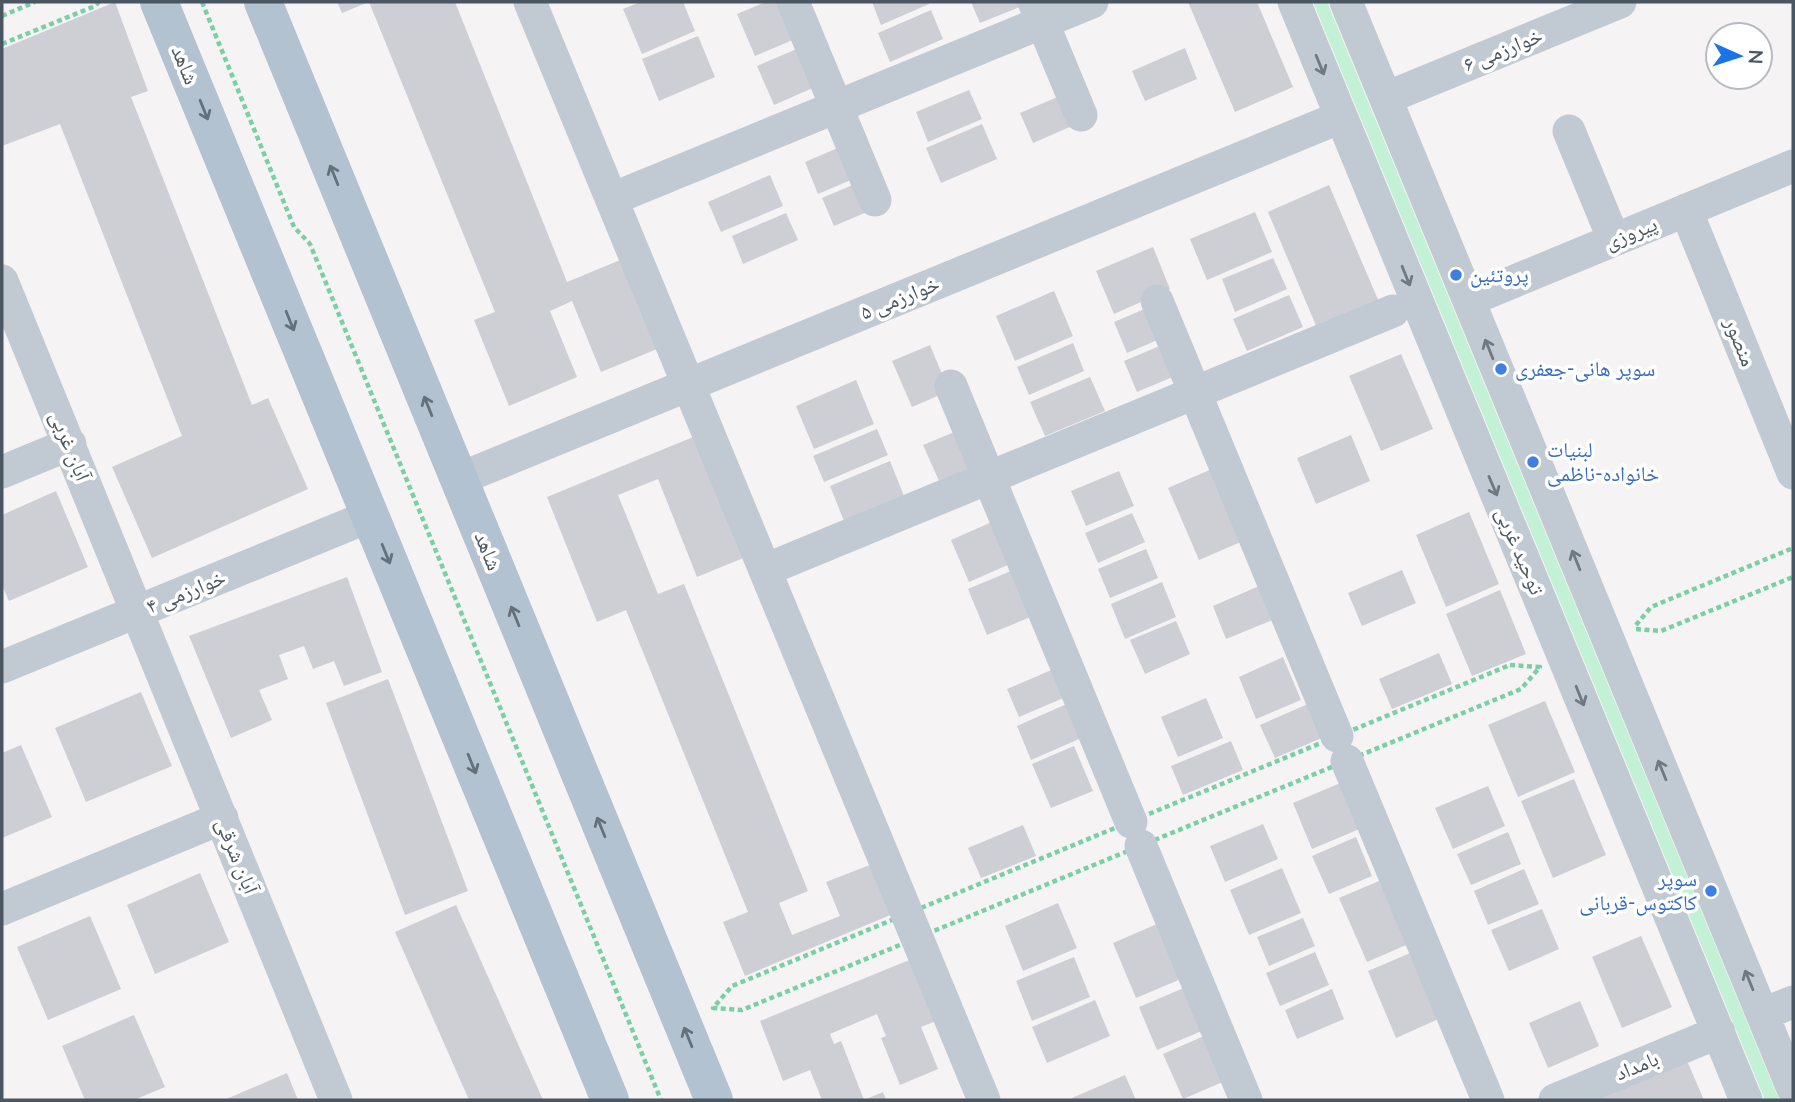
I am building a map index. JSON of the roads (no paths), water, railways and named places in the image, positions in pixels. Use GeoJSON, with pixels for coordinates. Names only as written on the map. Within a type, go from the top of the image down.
{"type":"FeatureCollection","features":[{"type":"Feature","properties":{"kind":"main road","name":"شاهد"},"geometry":{"type":"LineString","coordinates":[[159,2],[175,20],[370,516],[610,1100]]}},
{"type":"Feature","properties":{"kind":"main road","name":"شاهد"},"geometry":{"type":"LineString","coordinates":[[263,2],[713,1100]]}},
{"type":"Feature","properties":{"kind":"street"},"geometry":{"type":"LineString","coordinates":[[530,2],[984,1100]]}},
{"type":"Feature","properties":{"kind":"street"},"geometry":{"type":"LineString","coordinates":[[793,2],[875,200]]}},
{"type":"Feature","properties":{"kind":"street"},"geometry":{"type":"LineString","coordinates":[[611,200],[836,107],[1038,12],[1092,2]]}},
{"type":"Feature","properties":{"kind":"street","name":"توحید غربی"},"geometry":{"type":"LineString","coordinates":[[1294,2],[1746,1100]]}},
{"type":"Feature","properties":{"kind":"street"},"geometry":{"type":"LineString","coordinates":[[1346,2],[1469,300],[1778,1008],[1793,1089]]}},
{"type":"Feature","properties":{"kind":"street","name":"خوارزمی ۶"},"geometry":{"type":"LineString","coordinates":[[1386,98],[1620,2]]}},
{"type":"Feature","properties":{"kind":"street"},"geometry":{"type":"LineString","coordinates":[[1038,12],[1081,115]]}},
{"type":"Feature","properties":{"kind":"street","name":"خوارزمی ۵"},"geometry":{"type":"LineString","coordinates":[[459,479],[1341,117]]}},
{"type":"Feature","properties":{"kind":"street"},"geometry":{"type":"LineString","coordinates":[[1569,131],[1614,240]]}},
{"type":"Feature","properties":{"kind":"street","name":"پیروزی"},"geometry":{"type":"LineString","coordinates":[[1469,300],[1793,166]]}},
{"type":"Feature","properties":{"kind":"street","name":"منصور"},"geometry":{"type":"LineString","coordinates":[[1686,210],[1793,473]]}},
{"type":"Feature","properties":{"kind":"street","name":"آبان غربی"},"geometry":{"type":"LineString","coordinates":[[2,281],[136,612]]}},
{"type":"Feature","properties":{"kind":"street"},"geometry":{"type":"LineString","coordinates":[[1157,301],[1488,1100]]}},
{"type":"Feature","properties":{"kind":"street"},"geometry":{"type":"LineString","coordinates":[[765,570],[1393,312]]}},
{"type":"Feature","properties":{"kind":"street"},"geometry":{"type":"LineString","coordinates":[[951,386],[1246,1100]]}},
{"type":"Feature","properties":{"kind":"street"},"geometry":{"type":"LineString","coordinates":[[2,472],[70,444]]}},
{"type":"Feature","properties":{"kind":"street","name":"خوارزمی ۴"},"geometry":{"type":"LineString","coordinates":[[2,667],[370,516]]}},
{"type":"Feature","properties":{"kind":"street","name":"آبان شرقی"},"geometry":{"type":"LineString","coordinates":[[136,612],[336,1100]]}},
{"type":"Feature","properties":{"kind":"street"},"geometry":{"type":"LineString","coordinates":[[2,909],[222,818]]}},
{"type":"Feature","properties":{"kind":"street","name":"بامداد"},"geometry":{"type":"LineString","coordinates":[[1555,1100],[1719,1032]]}},
{"type":"Feature","properties":{"kind":"place","name":"پروتئین"},"geometry":{"type":"Point","coordinates":[1456,275]}},
{"type":"Feature","properties":{"kind":"place","name":"سوپر هانی-جعفری"},"geometry":{"type":"Point","coordinates":[1501,369]}},
{"type":"Feature","properties":{"kind":"place","name":"لبنیات خانواده-ناظمی"},"geometry":{"type":"Point","coordinates":[1533,462]}},
{"type":"Feature","properties":{"kind":"place","name":"سوپر کاکتوس-قربانی"},"geometry":{"type":"Point","coordinates":[1711,891]}}]}
